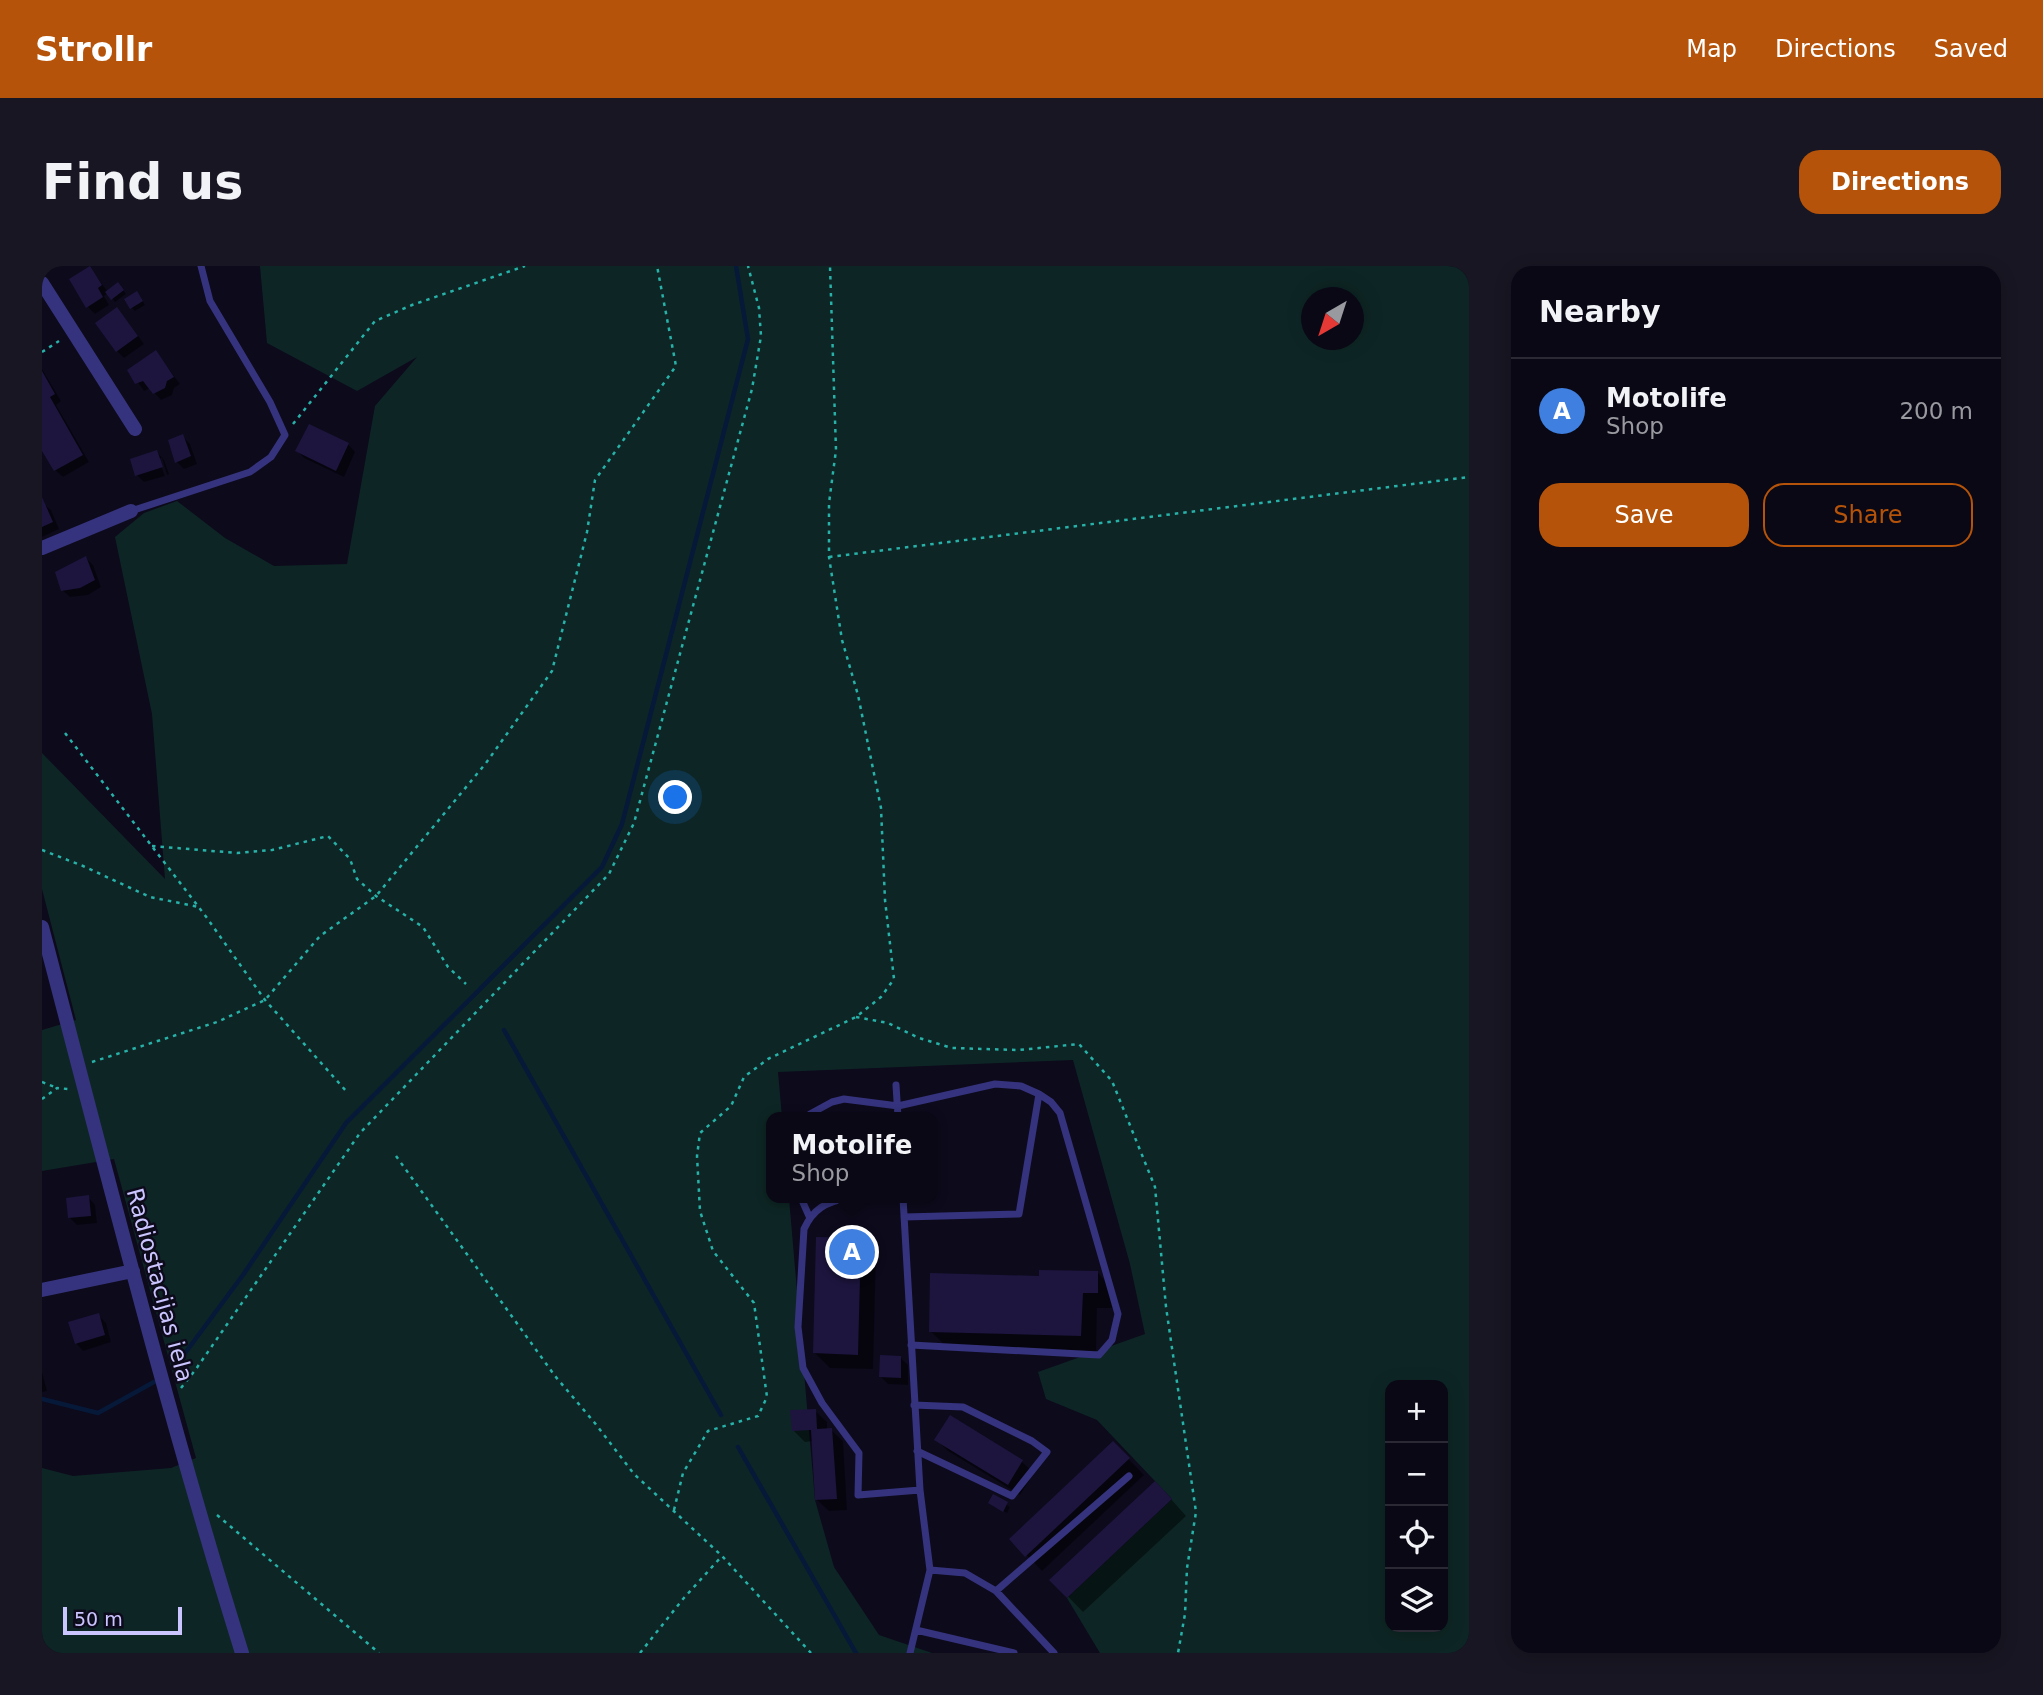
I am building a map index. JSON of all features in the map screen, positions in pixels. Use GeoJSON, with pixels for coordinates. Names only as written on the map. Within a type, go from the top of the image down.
{"type":"FeatureCollection","features":[{"type":"Feature","properties":{"kind":"street"},"geometry":{"type":"LineString","coordinates":[[42,283],[135,429]]}},
{"type":"Feature","properties":{"kind":"street"},"geometry":{"type":"LineString","coordinates":[[42,548],[131,511]]}},
{"type":"Feature","properties":{"kind":"street","name":"Radiostacijas iela"},"geometry":{"type":"LineString","coordinates":[[42,927],[86,1091],[104,1171],[193,1496],[242,1653]]}},
{"type":"Feature","properties":{"kind":"street"},"geometry":{"type":"LineString","coordinates":[[42,1290],[133,1271]]}},
{"type":"Feature","properties":{"kind":"lane"},"geometry":{"type":"LineString","coordinates":[[131,511],[250,472],[271,457],[285,435],[270,401],[210,301],[201,266]]}},
{"type":"Feature","properties":{"kind":"lane"},"geometry":{"type":"LineString","coordinates":[[816,1112],[832,1102],[844,1099],[898,1106],[995,1084],[1021,1086],[1039,1094],[1051,1102],[1060,1113],[1118,1314],[1112,1340],[1099,1355],[911,1345]]}},
{"type":"Feature","properties":{"kind":"lane"},"geometry":{"type":"LineString","coordinates":[[896,1085],[898,1112]]}},
{"type":"Feature","properties":{"kind":"lane"},"geometry":{"type":"LineString","coordinates":[[904,1217],[1019,1214],[1039,1094]]}},
{"type":"Feature","properties":{"kind":"lane"},"geometry":{"type":"LineString","coordinates":[[803,1203],[809,1216]]}},
{"type":"Feature","properties":{"kind":"lane"},"geometry":{"type":"LineString","coordinates":[[826,1203],[809,1216],[804,1228],[798,1327],[803,1368],[822,1403],[859,1453],[858,1494],[920,1490]]}},
{"type":"Feature","properties":{"kind":"lane"},"geometry":{"type":"LineString","coordinates":[[903,1203],[917,1451],[930,1570],[910,1653]]}},
{"type":"Feature","properties":{"kind":"lane"},"geometry":{"type":"LineString","coordinates":[[914,1405],[963,1407],[1032,1441],[1047,1452],[1012,1496],[917,1451]]}},
{"type":"Feature","properties":{"kind":"lane"},"geometry":{"type":"LineString","coordinates":[[996,1591],[1129,1476]]}},
{"type":"Feature","properties":{"kind":"lane"},"geometry":{"type":"LineString","coordinates":[[930,1570],[965,1573],[996,1591],[1054,1653]]}},
{"type":"Feature","properties":{"kind":"lane"},"geometry":{"type":"LineString","coordinates":[[916,1630],[1014,1653]]}},
{"type":"Feature","properties":{"kind":"path"},"geometry":{"type":"LineString","coordinates":[[285,435],[300,412],[375,321],[412,305],[525,266]]}},
{"type":"Feature","properties":{"kind":"path"},"geometry":{"type":"LineString","coordinates":[[78,1066],[217,1022],[265,1000],[320,936],[376,896],[486,763],[552,671],[587,531],[595,480],[676,366],[657,266]]}},
{"type":"Feature","properties":{"kind":"path"},"geometry":{"type":"LineString","coordinates":[[167,1399],[177,1392],[196,1369],[360,1133],[609,874],[634,823],[752,389],[761,336],[759,308],[748,266]]}},
{"type":"Feature","properties":{"kind":"path"},"geometry":{"type":"LineString","coordinates":[[674,1510],[683,1473],[708,1431],[758,1416],[767,1397],[754,1303],[713,1251],[700,1211],[697,1156],[700,1133],[732,1106],[744,1077],[768,1059],[856,1017],[881,997],[894,979],[885,900],[881,808],[858,695],[842,640],[829,557],[829,503],[836,450],[830,266]]}},
{"type":"Feature","properties":{"kind":"path"},"geometry":{"type":"LineString","coordinates":[[42,352],[59,341]]}},
{"type":"Feature","properties":{"kind":"path"},"geometry":{"type":"LineString","coordinates":[[829,557],[1469,477]]}},
{"type":"Feature","properties":{"kind":"path"},"geometry":{"type":"LineString","coordinates":[[65,733],[199,907],[265,1000],[346,1092]]}},
{"type":"Feature","properties":{"kind":"path"},"geometry":{"type":"LineString","coordinates":[[152,846],[237,853],[272,850],[328,836],[350,859],[357,879],[376,896],[423,927],[447,967],[466,984]]}},
{"type":"Feature","properties":{"kind":"path"},"geometry":{"type":"LineString","coordinates":[[42,850],[150,897],[199,907]]}},
{"type":"Feature","properties":{"kind":"path"},"geometry":{"type":"LineString","coordinates":[[42,1082],[57,1088],[86,1091]]}},
{"type":"Feature","properties":{"kind":"path"},"geometry":{"type":"LineString","coordinates":[[42,1099],[57,1088]]}},
{"type":"Feature","properties":{"kind":"path"},"geometry":{"type":"LineString","coordinates":[[396,1156],[555,1376],[634,1474],[722,1556],[811,1653]]}},
{"type":"Feature","properties":{"kind":"path"},"geometry":{"type":"LineString","coordinates":[[193,1496],[380,1653]]}},
{"type":"Feature","properties":{"kind":"path"},"geometry":{"type":"LineString","coordinates":[[640,1653],[722,1556]]}},
{"type":"Feature","properties":{"kind":"green space"},"geometry":{"type":"Polygon","coordinates":[[[260,266],[1469,266],[1469,1653],[1100,1653],[1067,1598],[1172,1499],[1097,1420],[1046,1399],[1038,1372],[1145,1334],[1130,1264],[1073,1060],[778,1072],[782,1112],[766,1112],[766,1203],[789,1203],[815,1500],[834,1567],[879,1635],[932,1653],[42,1653],[42,1468],[73,1476],[171,1468],[196,1458],[114,1159],[42,1171],[42,1030],[76,1020],[42,889],[42,753],[165,879],[152,714],[115,537],[144,513],[177,501],[225,538],[274,566],[347,564],[375,406],[417,357],[357,391],[267,343],[260,266]]]}},
{"type":"Feature","properties":{"kind":"building"},"geometry":{"type":"Polygon","coordinates":[[[90,266],[102,285],[98,288],[103,297],[86,308],[69,279],[90,266]]]}},
{"type":"Feature","properties":{"kind":"building"},"geometry":{"type":"Polygon","coordinates":[[[118,282],[124,290],[111,300],[105,292],[118,282]]]}},
{"type":"Feature","properties":{"kind":"building"},"geometry":{"type":"Polygon","coordinates":[[[137,291],[143,301],[130,309],[124,299],[137,291]]]}},
{"type":"Feature","properties":{"kind":"building"},"geometry":{"type":"Polygon","coordinates":[[[117,307],[138,336],[116,352],[95,323],[117,307]]]}},
{"type":"Feature","properties":{"kind":"building"},"geometry":{"type":"Polygon","coordinates":[[[156,350],[174,377],[167,381],[165,388],[153,394],[143,381],[135,384],[127,370],[156,350]]]}},
{"type":"Feature","properties":{"kind":"building"},"geometry":{"type":"Polygon","coordinates":[[[42,371],[55,394],[50,397],[83,455],[54,471],[42,451],[42,371]]]}},
{"type":"Feature","properties":{"kind":"building"},"geometry":{"type":"Polygon","coordinates":[[[309,424],[349,443],[336,471],[295,451],[309,424]]]}},
{"type":"Feature","properties":{"kind":"building"},"geometry":{"type":"Polygon","coordinates":[[[183,434],[191,456],[175,463],[168,440],[183,434]]]}},
{"type":"Feature","properties":{"kind":"building"},"geometry":{"type":"Polygon","coordinates":[[[157,450],[163,467],[135,476],[130,459],[157,450]]]}},
{"type":"Feature","properties":{"kind":"building"},"geometry":{"type":"Polygon","coordinates":[[[42,497],[53,522],[42,527],[42,497]]]}},
{"type":"Feature","properties":{"kind":"building"},"geometry":{"type":"Polygon","coordinates":[[[86,556],[95,580],[80,588],[61,591],[55,572],[86,556]]]}},
{"type":"Feature","properties":{"kind":"building"},"geometry":{"type":"Polygon","coordinates":[[[89,1195],[91,1216],[68,1218],[66,1198],[89,1195]]]}},
{"type":"Feature","properties":{"kind":"building"},"geometry":{"type":"Polygon","coordinates":[[[816,1237],[861,1238],[858,1355],[813,1353],[816,1237]]]}},
{"type":"Feature","properties":{"kind":"building"},"geometry":{"type":"Polygon","coordinates":[[[1039,1270],[1098,1271],[1098,1293],[1083,1293],[1081,1336],[929,1332],[930,1273],[1039,1276],[1039,1270]]]}},
{"type":"Feature","properties":{"kind":"building"},"geometry":{"type":"Polygon","coordinates":[[[99,1313],[105,1335],[75,1344],[68,1322],[99,1313]]]}},
{"type":"Feature","properties":{"kind":"building"},"geometry":{"type":"Polygon","coordinates":[[[880,1355],[901,1356],[901,1378],[879,1377],[880,1355]]]}},
{"type":"Feature","properties":{"kind":"building"},"geometry":{"type":"Polygon","coordinates":[[[816,1409],[817,1429],[832,1428],[837,1499],[815,1500],[811,1430],[792,1431],[790,1410],[816,1409]]]}},
{"type":"Feature","properties":{"kind":"building"},"geometry":{"type":"Polygon","coordinates":[[[950,1415],[1023,1460],[1008,1485],[934,1440],[950,1415]]]}},
{"type":"Feature","properties":{"kind":"building"},"geometry":{"type":"Polygon","coordinates":[[[1113,1441],[1130,1458],[1025,1557],[1009,1539],[1113,1441]]]}},
{"type":"Feature","properties":{"kind":"building"},"geometry":{"type":"Polygon","coordinates":[[[1155,1481],[1172,1499],[1067,1598],[1049,1580],[1155,1481]]]}},
{"type":"Feature","properties":{"kind":"building"},"geometry":{"type":"Polygon","coordinates":[[[993,1494],[1008,1502],[1003,1512],[988,1503],[993,1494]]]}},
{"type":"Feature","properties":{"kind":"waterway"},"geometry":{"type":"LineString","coordinates":[[177,1364],[243,1275],[346,1123],[602,867],[622,824],[748,339],[736,266]]}},
{"type":"Feature","properties":{"kind":"waterway"},"geometry":{"type":"LineString","coordinates":[[504,1030],[721,1415]]}},
{"type":"Feature","properties":{"kind":"waterway"},"geometry":{"type":"LineString","coordinates":[[42,1399],[98,1413],[154,1382]]}},
{"type":"Feature","properties":{"kind":"waterway"},"geometry":{"type":"LineString","coordinates":[[738,1447],[856,1653]]}},
{"type":"Feature","properties":{"kind":"place","name":"Motolife"},"geometry":{"type":"Point","coordinates":[852,1252]}}]}
